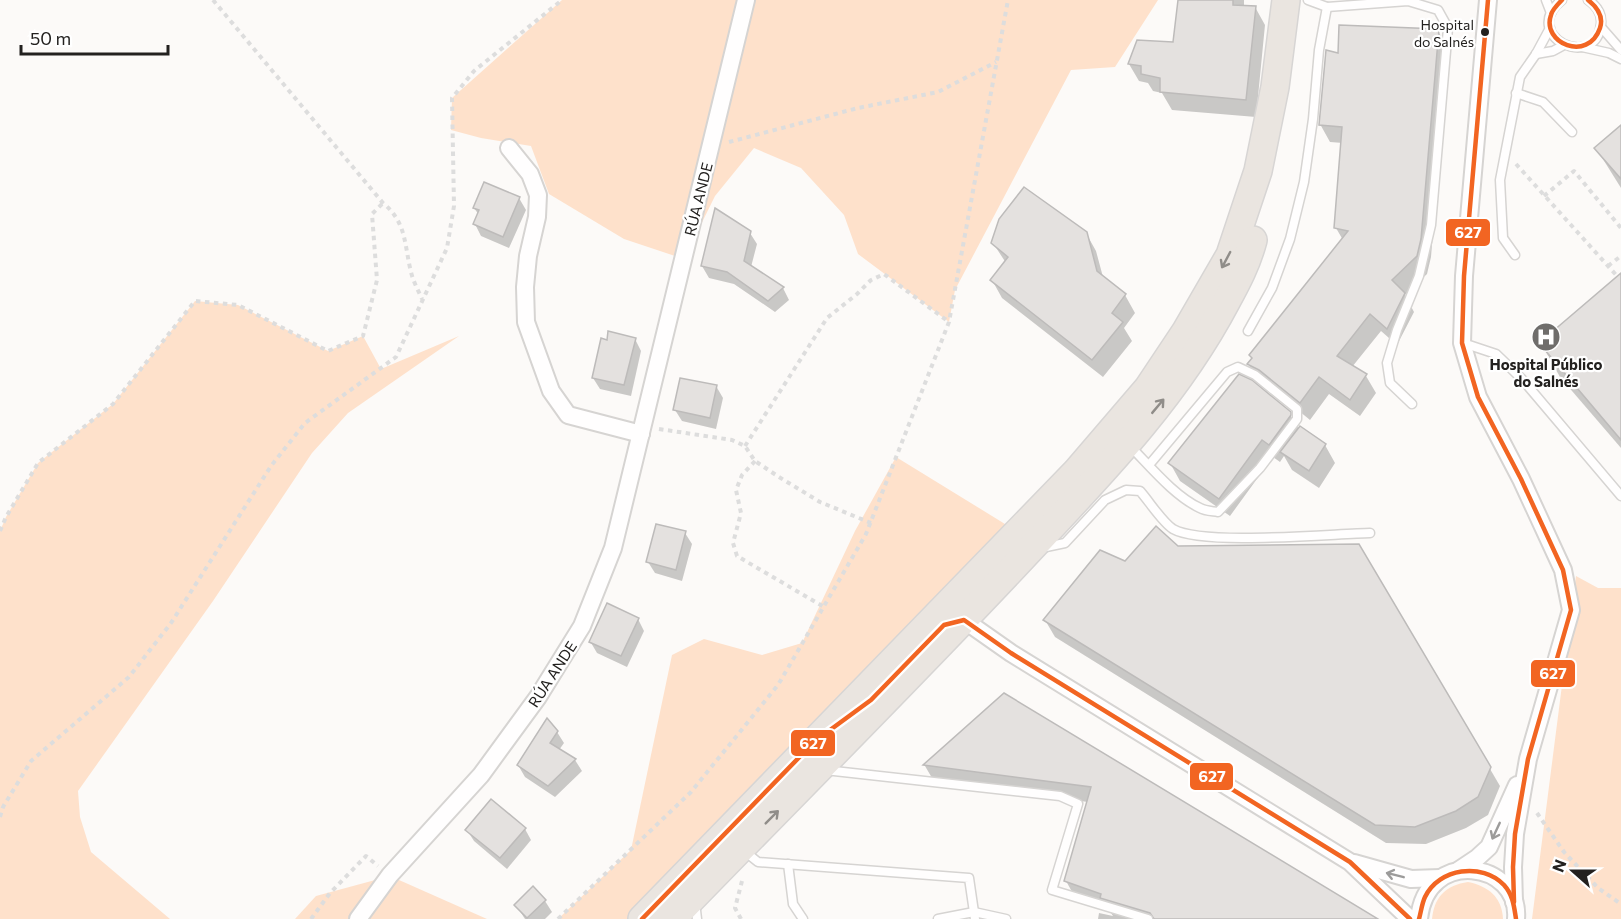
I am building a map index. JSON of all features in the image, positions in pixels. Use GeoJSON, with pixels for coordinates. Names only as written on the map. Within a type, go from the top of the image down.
{"type":"FeatureCollection","features":[{"type":"Feature","properties":{"kind":"main road"},"geometry":{"type":"LineString","coordinates":[[642,919],[1076,472],[1148,388],[1186,331],[1230,255],[1258,171],[1275,87],[1287,0]]}},
{"type":"Feature","properties":{"kind":"main road"},"geometry":{"type":"LineString","coordinates":[[672,919],[696,908],[749,855],[818,769],[964,620],[1126,443],[1162,402],[1207,339],[1247,262],[1274,173],[1287,88],[1287,0]]}},
{"type":"Feature","properties":{"kind":"street","name":"RÚA ANDE"},"geometry":{"type":"LineString","coordinates":[[357,919],[390,876],[481,775],[538,698],[582,626],[613,548],[746,0]]}},
{"type":"Feature","properties":{"kind":"street"},"geometry":{"type":"LineString","coordinates":[[1488,0],[1464,276],[1462,343],[1479,397],[1521,479],[1563,570],[1571,610],[1528,759],[1515,834],[1513,867],[1517,914]]}},
{"type":"Feature","properties":{"kind":"street"},"geometry":{"type":"LineString","coordinates":[[509,148],[530,174],[538,195],[537,218],[528,256],[525,287],[526,322],[551,391],[568,415],[642,430]]}},
{"type":"Feature","properties":{"kind":"street"},"geometry":{"type":"LineString","coordinates":[[964,620],[968,599],[1083,479],[1148,388]]}},
{"type":"Feature","properties":{"kind":"street"},"geometry":{"type":"LineString","coordinates":[[815,741],[871,700],[944,625],[964,620],[1011,653],[1350,862],[1410,919]]}},
{"type":"Feature","properties":{"kind":"street"},"geometry":{"type":"LineString","coordinates":[[1350,862],[1411,879],[1440,878],[1459,870],[1489,847],[1528,759]]}},
{"type":"Feature","properties":{"kind":"street"},"geometry":{"type":"LineString","coordinates":[[1459,870],[1486,873],[1498,880],[1508,890],[1517,914]]}},
{"type":"Feature","properties":{"kind":"street"},"geometry":{"type":"LineString","coordinates":[[1419,919],[1424,896],[1440,878]]}},
{"type":"Feature","properties":{"kind":"lane"},"geometry":{"type":"LineString","coordinates":[[1308,0],[1327,7],[1408,1],[1438,10],[1448,28],[1431,225],[1419,276],[1397,330],[1387,363],[1390,383],[1412,404]]}},
{"type":"Feature","properties":{"kind":"lane"},"geometry":{"type":"LineString","coordinates":[[1546,0],[1551,13],[1552,35],[1563,45],[1569,48],[1582,47],[1608,53],[1621,59]]}},
{"type":"Feature","properties":{"kind":"lane"},"geometry":{"type":"LineString","coordinates":[[1551,13],[1562,0]]}},
{"type":"Feature","properties":{"kind":"lane"},"geometry":{"type":"LineString","coordinates":[[1588,0],[1598,10],[1601,27],[1621,50]]}},
{"type":"Feature","properties":{"kind":"lane"},"geometry":{"type":"LineString","coordinates":[[1248,331],[1272,288],[1290,239],[1304,182],[1313,119],[1318,50],[1327,7]]}},
{"type":"Feature","properties":{"kind":"lane"},"geometry":{"type":"LineString","coordinates":[[1582,47],[1594,40],[1601,27]]}},
{"type":"Feature","properties":{"kind":"lane"},"geometry":{"type":"LineString","coordinates":[[1515,255],[1503,238],[1500,180],[1520,77],[1550,28]]}},
{"type":"Feature","properties":{"kind":"lane"},"geometry":{"type":"LineString","coordinates":[[1536,54],[1553,51],[1563,45]]}},
{"type":"Feature","properties":{"kind":"lane"},"geometry":{"type":"LineString","coordinates":[[1516,93],[1543,102],[1572,132]]}},
{"type":"Feature","properties":{"kind":"lane"},"geometry":{"type":"LineString","coordinates":[[1462,343],[1496,354],[1522,379],[1621,496]]}},
{"type":"Feature","properties":{"kind":"lane"},"geometry":{"type":"LineString","coordinates":[[1126,443],[1182,498],[1201,509],[1218,512],[1260,468],[1297,419],[1297,409],[1255,375],[1238,366],[1227,372],[1149,465]]}},
{"type":"Feature","properties":{"kind":"lane"},"geometry":{"type":"LineString","coordinates":[[1036,543],[1046,546],[1065,543],[1106,500],[1126,489],[1140,491],[1171,528],[1188,535],[1241,538],[1370,533]]}},
{"type":"Feature","properties":{"kind":"lane"},"geometry":{"type":"LineString","coordinates":[[818,769],[1060,796],[1078,804],[1052,890],[1148,919]]}},
{"type":"Feature","properties":{"kind":"lane"},"geometry":{"type":"LineString","coordinates":[[749,855],[788,864],[969,878],[975,915]]}},
{"type":"Feature","properties":{"kind":"lane"},"geometry":{"type":"LineString","coordinates":[[788,864],[793,904],[803,919]]}},
{"type":"Feature","properties":{"kind":"lane"},"geometry":{"type":"LineString","coordinates":[[938,919],[975,915],[1006,919]]}},
{"type":"Feature","properties":{"kind":"path"},"geometry":{"type":"LineString","coordinates":[[213,0],[383,203],[393,211],[404,233],[411,274],[422,299]]}},
{"type":"Feature","properties":{"kind":"path"},"geometry":{"type":"LineString","coordinates":[[0,817],[3,807],[31,761],[129,677],[171,623],[271,466],[305,423],[396,357],[447,248],[454,206],[452,98],[474,71],[562,0]]}},
{"type":"Feature","properties":{"kind":"path"},"geometry":{"type":"LineString","coordinates":[[558,919],[691,792],[777,685],[871,523],[949,322],[1008,0]]}},
{"type":"Feature","properties":{"kind":"path"},"geometry":{"type":"LineString","coordinates":[[711,147],[858,108],[938,92],[996,62]]}},
{"type":"Feature","properties":{"kind":"path"},"geometry":{"type":"LineString","coordinates":[[1544,196],[1574,171],[1621,228]]}},
{"type":"Feature","properties":{"kind":"path"},"geometry":{"type":"LineString","coordinates":[[0,531],[38,463],[113,404],[195,301],[238,305],[328,351],[363,336],[377,280],[372,214],[383,203]]}},
{"type":"Feature","properties":{"kind":"path"},"geometry":{"type":"LineString","coordinates":[[1608,266],[1621,256]]}},
{"type":"Feature","properties":{"kind":"path"},"geometry":{"type":"LineString","coordinates":[[746,446],[827,318],[871,280],[884,274],[949,322]]}},
{"type":"Feature","properties":{"kind":"path"},"geometry":{"type":"LineString","coordinates":[[642,430],[732,440],[746,446],[755,461],[820,502],[871,523]]}},
{"type":"Feature","properties":{"kind":"path"},"geometry":{"type":"LineString","coordinates":[[755,461],[742,474],[736,490],[741,513],[733,543],[736,556],[824,607]]}},
{"type":"Feature","properties":{"kind":"path"},"geometry":{"type":"LineString","coordinates":[[1538,803],[1537,814],[1563,852],[1598,888],[1621,904]]}},
{"type":"Feature","properties":{"kind":"path"},"geometry":{"type":"LineString","coordinates":[[741,919],[735,908],[749,855]]}},
{"type":"Feature","properties":{"kind":"path"},"geometry":{"type":"LineString","coordinates":[[311,919],[330,893],[366,856],[390,876]]}},
{"type":"Feature","properties":{"kind":"shaded area"},"geometry":{"type":"Polygon","coordinates":[[[562,0],[1158,0],[1115,67],[1071,70],[955,290],[949,322],[858,254],[844,215],[801,168],[754,148],[715,196],[684,259],[624,239],[549,194],[531,146],[481,138],[451,130],[452,98],[562,0]]]}},
{"type":"Feature","properties":{"kind":"shaded area"},"geometry":{"type":"Polygon","coordinates":[[[195,301],[238,305],[328,351],[363,336],[381,369],[459,336],[348,413],[312,453],[213,601],[78,791],[80,817],[91,852],[170,919],[0,919],[0,531],[38,463],[113,404],[195,301]]]}},
{"type":"Feature","properties":{"kind":"shaded area"},"geometry":{"type":"Polygon","coordinates":[[[896,457],[1036,543],[672,919],[558,919],[631,850],[672,655],[704,639],[762,655],[802,643],[855,531],[896,457]]]}},
{"type":"Feature","properties":{"kind":"shaded area"},"geometry":{"type":"Polygon","coordinates":[[[1576,576],[1598,588],[1621,588],[1621,919],[1532,919],[1576,576]]]}},
{"type":"Feature","properties":{"kind":"shaded area"},"geometry":{"type":"Polygon","coordinates":[[[390,876],[487,919],[295,919],[316,896],[390,876]]]}},
{"type":"Feature","properties":{"kind":"shaded area"},"geometry":{"type":"Polygon","coordinates":[[[1468,882],[1482,886],[1493,894],[1500,904],[1503,919],[1432,919],[1435,904],[1442,893],[1453,886],[1468,882]]]}},
{"type":"Feature","properties":{"kind":"building"},"geometry":{"type":"Polygon","coordinates":[[[1178,0],[1233,0],[1233,5],[1256,6],[1246,100],[1160,92],[1160,78],[1141,74],[1141,66],[1128,64],[1137,40],[1173,42],[1178,0]]]}},
{"type":"Feature","properties":{"kind":"building"},"geometry":{"type":"Polygon","coordinates":[[[1339,25],[1439,29],[1421,239],[1417,256],[1392,280],[1405,293],[1387,329],[1370,314],[1337,356],[1367,374],[1350,400],[1319,377],[1300,403],[1259,370],[1247,364],[1252,358],[1249,355],[1348,231],[1334,228],[1342,127],[1319,125],[1326,50],[1338,53],[1339,25]]]}},
{"type":"Feature","properties":{"kind":"building"},"geometry":{"type":"Polygon","coordinates":[[[1621,125],[1621,179],[1594,148],[1621,125]]]}},
{"type":"Feature","properties":{"kind":"building"},"geometry":{"type":"Polygon","coordinates":[[[484,182],[520,197],[503,237],[473,224],[479,210],[473,208],[484,182]]]}},
{"type":"Feature","properties":{"kind":"building"},"geometry":{"type":"Polygon","coordinates":[[[1024,187],[1087,232],[1097,271],[1126,294],[1112,313],[1123,322],[1092,360],[990,280],[1008,257],[991,243],[999,219],[1024,187]]]}},
{"type":"Feature","properties":{"kind":"building"},"geometry":{"type":"Polygon","coordinates":[[[715,208],[751,231],[744,261],[784,287],[768,301],[727,272],[701,266],[715,208]]]}},
{"type":"Feature","properties":{"kind":"building"},"geometry":{"type":"Polygon","coordinates":[[[1621,273],[1621,440],[1539,343],[1621,273]]]}},
{"type":"Feature","properties":{"kind":"building"},"geometry":{"type":"Polygon","coordinates":[[[608,331],[636,338],[624,385],[592,378],[601,338],[607,340],[608,331]]]}},
{"type":"Feature","properties":{"kind":"building"},"geometry":{"type":"Polygon","coordinates":[[[1239,374],[1252,380],[1291,412],[1291,415],[1269,445],[1262,440],[1219,499],[1168,463],[1239,374]]]}},
{"type":"Feature","properties":{"kind":"building"},"geometry":{"type":"Polygon","coordinates":[[[680,378],[717,385],[710,418],[673,410],[680,378]]]}},
{"type":"Feature","properties":{"kind":"building"},"geometry":{"type":"Polygon","coordinates":[[[1300,426],[1326,444],[1309,471],[1280,452],[1300,426]]]}},
{"type":"Feature","properties":{"kind":"building"},"geometry":{"type":"Polygon","coordinates":[[[656,524],[686,531],[676,570],[646,562],[656,524]]]}},
{"type":"Feature","properties":{"kind":"building"},"geometry":{"type":"Polygon","coordinates":[[[1156,526],[1178,546],[1359,544],[1491,767],[1478,797],[1456,811],[1415,827],[1375,825],[1043,620],[1100,550],[1125,561],[1156,526]]]}},
{"type":"Feature","properties":{"kind":"building"},"geometry":{"type":"Polygon","coordinates":[[[607,603],[639,618],[621,656],[589,642],[607,603]]]}},
{"type":"Feature","properties":{"kind":"building"},"geometry":{"type":"Polygon","coordinates":[[[1004,693],[1378,919],[1154,919],[1150,913],[1100,898],[1101,894],[1064,881],[1091,787],[923,765],[1004,693]]]}},
{"type":"Feature","properties":{"kind":"building"},"geometry":{"type":"Polygon","coordinates":[[[547,718],[558,731],[550,743],[576,759],[548,786],[517,765],[547,718]]]}},
{"type":"Feature","properties":{"kind":"building"},"geometry":{"type":"Polygon","coordinates":[[[491,799],[526,828],[500,858],[465,830],[491,799]]]}},
{"type":"Feature","properties":{"kind":"building"},"geometry":{"type":"Polygon","coordinates":[[[533,886],[546,900],[527,918],[514,905],[533,886]]]}},
{"type":"Feature","properties":{"kind":"transit line","name":"627"},"geometry":{"type":"LineString","coordinates":[[1488,0],[1464,276],[1462,343],[1478,397],[1521,479],[1563,570],[1571,610],[1528,759],[1515,834],[1514,902]]}},
{"type":"Feature","properties":{"kind":"transit line","name":"627"},"geometry":{"type":"LineString","coordinates":[[1562,0],[1552,13],[1550,25],[1559,41],[1577,47],[1586,45],[1594,39],[1600,28],[1599,12],[1588,0]]}},
{"type":"Feature","properties":{"kind":"transit line","name":"627"},"geometry":{"type":"LineString","coordinates":[[642,919],[815,741],[871,700],[944,625],[964,620],[1011,653],[1350,862],[1410,919]]}},
{"type":"Feature","properties":{"kind":"transit line","name":"627"},"geometry":{"type":"LineString","coordinates":[[1419,919],[1424,899],[1432,887],[1450,874],[1473,871],[1484,873],[1504,885],[1514,905],[1516,919]]}},
{"type":"Feature","properties":{"kind":"place","name":"Hospital do Salnés"},"geometry":{"type":"Point","coordinates":[1485,32]}},
{"type":"Feature","properties":{"kind":"place","name":"Hospital Público do Salnés"},"geometry":{"type":"Point","coordinates":[1546,337]}}]}
